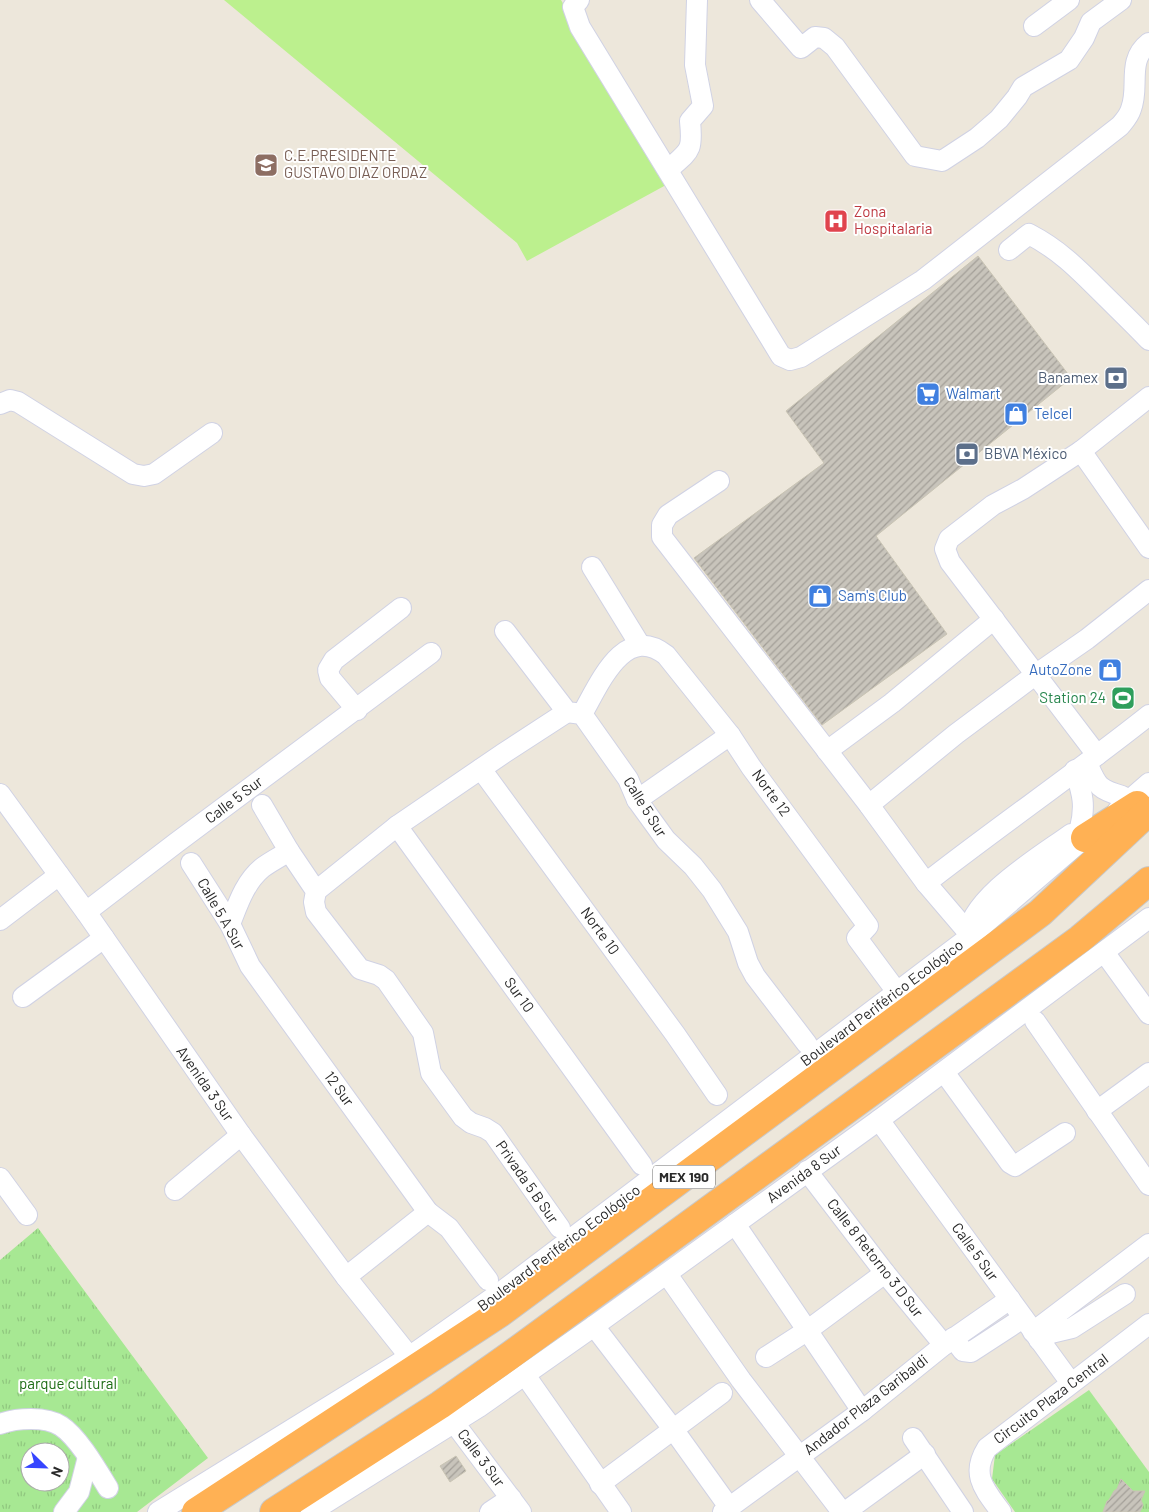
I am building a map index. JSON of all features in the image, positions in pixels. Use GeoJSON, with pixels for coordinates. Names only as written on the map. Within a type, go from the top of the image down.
{"type":"FeatureCollection","features":[{"type":"Feature","properties":{"kind":"highway"},"geometry":{"type":"LineString","coordinates":[[1082,833],[1149,798]]}},
{"type":"Feature","properties":{"kind":"highway","name":"Boulevard Periférico Ecológico"},"geometry":{"type":"LineString","coordinates":[[196,1512],[414,1362],[500,1313],[1040,913],[1149,811]]}},
{"type":"Feature","properties":{"kind":"highway","name":"MEX 190"},"geometry":{"type":"LineString","coordinates":[[274,1512],[447,1414],[1080,939],[1149,881]]}},
{"type":"Feature","properties":{"kind":"highway"},"geometry":{"type":"LineString","coordinates":[[1080,939],[1149,902]]}},
{"type":"Feature","properties":{"kind":"street"},"geometry":{"type":"LineString","coordinates":[[579,0],[573,7],[580,27],[781,356],[790,360],[801,357],[923,280],[1120,126],[1132,107],[1137,58],[1141,49],[1149,43]]}},
{"type":"Feature","properties":{"kind":"street"},"geometry":{"type":"LineString","coordinates":[[668,170],[689,151],[692,137],[690,121],[703,106],[695,65],[697,0]]}},
{"type":"Feature","properties":{"kind":"street"},"geometry":{"type":"LineString","coordinates":[[760,0],[801,48],[815,37],[824,38],[835,47],[915,156],[942,161],[977,138],[999,119],[1023,87],[1069,60],[1084,38],[1091,22],[1120,0]]}},
{"type":"Feature","properties":{"kind":"street"},"geometry":{"type":"LineString","coordinates":[[1034,26],[1069,0]]}},
{"type":"Feature","properties":{"kind":"street"},"geometry":{"type":"LineString","coordinates":[[1009,250],[1029,234],[1044,242],[1064,256],[1149,340]]}},
{"type":"Feature","properties":{"kind":"street"},"geometry":{"type":"LineString","coordinates":[[1122,796],[1105,792],[1096,783],[1035,675],[950,562],[945,549],[949,540],[993,505],[1023,489],[1081,451],[1149,397]]}},
{"type":"Feature","properties":{"kind":"street"},"geometry":{"type":"LineString","coordinates":[[0,404],[10,400],[18,402],[133,474],[144,476],[154,474],[212,434]]}},
{"type":"Feature","properties":{"kind":"street"},"geometry":{"type":"LineString","coordinates":[[1081,451],[1149,548]]}},
{"type":"Feature","properties":{"kind":"street"},"geometry":{"type":"LineString","coordinates":[[719,481],[668,515],[662,525],[662,537],[967,935]]}},
{"type":"Feature","properties":{"kind":"street"},"geometry":{"type":"LineString","coordinates":[[316,892],[397,826],[481,769],[575,713],[616,658],[628,650],[640,646],[592,567]]}},
{"type":"Feature","properties":{"kind":"street"},"geometry":{"type":"LineString","coordinates":[[869,805],[956,734],[1087,639],[1149,590]]}},
{"type":"Feature","properties":{"kind":"street"},"geometry":{"type":"LineString","coordinates":[[357,710],[330,678],[328,670],[334,660],[401,608]]}},
{"type":"Feature","properties":{"kind":"street"},"geometry":{"type":"LineString","coordinates":[[827,751],[892,703],[994,619]]}},
{"type":"Feature","properties":{"kind":"street","name":"Calle 5 Sur"},"geometry":{"type":"LineString","coordinates":[[505,631],[628,779],[638,800],[666,840],[693,866],[712,890],[738,932],[748,963],[755,976],[807,1044]]}},
{"type":"Feature","properties":{"kind":"street","name":"Norte 12"},"geometry":{"type":"LineString","coordinates":[[640,646],[660,650],[730,736],[868,926],[857,938],[897,992]]}},
{"type":"Feature","properties":{"kind":"street","name":"Calle 5 Sur"},"geometry":{"type":"LineString","coordinates":[[86,912],[190,832],[357,710],[431,653]]}},
{"type":"Feature","properties":{"kind":"street"},"geometry":{"type":"LineString","coordinates":[[926,883],[1149,715]]}},
{"type":"Feature","properties":{"kind":"street"},"geometry":{"type":"LineString","coordinates":[[638,800],[730,736]]}},
{"type":"Feature","properties":{"kind":"street"},"geometry":{"type":"LineString","coordinates":[[1082,833],[1084,812],[1082,793],[1086,763]]}},
{"type":"Feature","properties":{"kind":"street","name":"Norte 10"},"geometry":{"type":"LineString","coordinates":[[481,769],[675,1034],[717,1095]]}},
{"type":"Feature","properties":{"kind":"street"},"geometry":{"type":"LineString","coordinates":[[1082,833],[1122,796],[1149,777]]}},
{"type":"Feature","properties":{"kind":"street","name":"Boulevard Periférico Ecológico"},"geometry":{"type":"LineString","coordinates":[[158,1512],[414,1362],[501,1292],[897,992],[967,935],[1082,833],[1149,783]]}},
{"type":"Feature","properties":{"kind":"street","name":"Avenida 3 Sur"},"geometry":{"type":"LineString","coordinates":[[2,801],[86,912],[241,1135],[346,1276],[414,1362]]}},
{"type":"Feature","properties":{"kind":"street","name":"Privada 5 B Sur"},"geometry":{"type":"LineString","coordinates":[[262,805],[316,892],[314,902],[316,912],[360,969],[367,973],[379,975],[386,980],[423,1033],[431,1073],[463,1117],[471,1124],[485,1128],[493,1133],[560,1228]]}},
{"type":"Feature","properties":{"kind":"street","name":"Sur 10"},"geometry":{"type":"LineString","coordinates":[[397,826],[642,1165]]}},
{"type":"Feature","properties":{"kind":"street"},"geometry":{"type":"LineString","coordinates":[[230,924],[250,881],[261,869],[289,851]]}},
{"type":"Feature","properties":{"kind":"street","name":"Calle 5 A Sur"},"geometry":{"type":"LineString","coordinates":[[191,863],[230,924],[250,966]]}},
{"type":"Feature","properties":{"kind":"street"},"geometry":{"type":"LineString","coordinates":[[0,920],[59,875]]}},
{"type":"Feature","properties":{"kind":"street","name":"Avenida 8 Sur"},"geometry":{"type":"LineString","coordinates":[[311,1512],[447,1414],[525,1375],[879,1120],[1149,918]]}},
{"type":"Feature","properties":{"kind":"street"},"geometry":{"type":"LineString","coordinates":[[23,997],[104,938]]}},
{"type":"Feature","properties":{"kind":"street"},"geometry":{"type":"LineString","coordinates":[[1104,952],[1149,1014]]}},
{"type":"Feature","properties":{"kind":"street","name":"12 Sur"},"geometry":{"type":"LineString","coordinates":[[250,966],[428,1212],[449,1228],[488,1280]]}},
{"type":"Feature","properties":{"kind":"street"},"geometry":{"type":"LineString","coordinates":[[1035,1021],[1149,1184]]}},
{"type":"Feature","properties":{"kind":"street"},"geometry":{"type":"LineString","coordinates":[[944,1072],[1010,1163],[1015,1166],[1065,1133]]}},
{"type":"Feature","properties":{"kind":"street"},"geometry":{"type":"LineString","coordinates":[[1097,1112],[1149,1073]]}},
{"type":"Feature","properties":{"kind":"street","name":"Calle 5 Sur"},"geometry":{"type":"LineString","coordinates":[[879,1120],[1071,1383]]}},
{"type":"Feature","properties":{"kind":"street"},"geometry":{"type":"LineString","coordinates":[[175,1190],[241,1135]]}},
{"type":"Feature","properties":{"kind":"street","name":"Calle 8 Retorno 3 D Sur"},"geometry":{"type":"LineString","coordinates":[[807,1171],[885,1273],[948,1342],[968,1353],[1032,1330]]}},
{"type":"Feature","properties":{"kind":"street"},"geometry":{"type":"LineString","coordinates":[[0,1178],[27,1215]]}},
{"type":"Feature","properties":{"kind":"street"},"geometry":{"type":"LineString","coordinates":[[346,1276],[428,1212]]}},
{"type":"Feature","properties":{"kind":"street"},"geometry":{"type":"LineString","coordinates":[[735,1224],[862,1411]]}},
{"type":"Feature","properties":{"kind":"street"},"geometry":{"type":"LineString","coordinates":[[1032,1330],[1149,1244]]}},
{"type":"Feature","properties":{"kind":"street"},"geometry":{"type":"LineString","coordinates":[[766,1357],[808,1330],[885,1273]]}},
{"type":"Feature","properties":{"kind":"street"},"geometry":{"type":"LineString","coordinates":[[671,1280],[741,1380],[844,1512],[919,1446],[963,1512]]}},
{"type":"Feature","properties":{"kind":"street"},"geometry":{"type":"LineString","coordinates":[[1032,1330],[1051,1333],[1072,1328],[1125,1294]]}},
{"type":"Feature","properties":{"kind":"street","name":"Andador Plaza Garibaldi"},"geometry":{"type":"LineString","coordinates":[[726,1510],[862,1411],[948,1342],[1010,1299]]}},
{"type":"Feature","properties":{"kind":"street","name":"Circuito Plaza Central"},"geometry":{"type":"LineString","coordinates":[[1001,1512],[983,1489],[980,1480],[981,1461],[987,1448],[1149,1324]]}},
{"type":"Feature","properties":{"kind":"street"},"geometry":{"type":"LineString","coordinates":[[594,1326],[672,1429],[726,1510]]}},
{"type":"Feature","properties":{"kind":"street"},"geometry":{"type":"LineString","coordinates":[[525,1375],[621,1512]]}},
{"type":"Feature","properties":{"kind":"street"},"geometry":{"type":"LineString","coordinates":[[600,1484],[722,1393]]}},
{"type":"Feature","properties":{"kind":"street","name":"Calle 3 Sur"},"geometry":{"type":"LineString","coordinates":[[447,1414],[516,1505]]}},
{"type":"Feature","properties":{"kind":"street"},"geometry":{"type":"LineString","coordinates":[[0,1424],[12,1419],[42,1420],[61,1425],[80,1445],[108,1488]]}},
{"type":"Feature","properties":{"kind":"street"},"geometry":{"type":"LineString","coordinates":[[64,1512],[79,1492],[88,1457]]}},
{"type":"Feature","properties":{"kind":"street"},"geometry":{"type":"LineString","coordinates":[[490,1512],[516,1505]]}},
{"type":"Feature","properties":{"kind":"green space"},"geometry":{"type":"Polygon","coordinates":[[[224,0],[561,0],[666,185],[527,261],[517,243],[224,0]]]}},
{"type":"Feature","properties":{"kind":"green space","name":"parque cultural"},"geometry":{"type":"Polygon","coordinates":[[[38,1228],[208,1458],[137,1512],[0,1512],[0,1260],[38,1228]]]}},
{"type":"Feature","properties":{"kind":"green space"},"geometry":{"type":"Polygon","coordinates":[[[1089,1390],[1149,1472],[1149,1512],[1015,1512],[992,1479],[995,1455],[1089,1390]]]}},
{"type":"Feature","properties":{"kind":"building"},"geometry":{"type":"Polygon","coordinates":[[[978,256],[1071,378],[876,536],[947,634],[822,725],[694,558],[824,463],[786,411],[978,256]]]}},
{"type":"Feature","properties":{"kind":"building"},"geometry":{"type":"Polygon","coordinates":[[[456,1456],[466,1471],[450,1482],[440,1466],[456,1456]]]}},
{"type":"Feature","properties":{"kind":"building"},"geometry":{"type":"Polygon","coordinates":[[[1121,1479],[1133,1491],[1145,1491],[1141,1500],[1143,1505],[1140,1512],[1103,1512],[1107,1501],[1117,1489],[1121,1479]]]}},
{"type":"Feature","properties":{"kind":"place","name":"C.E.PRESIDENTE GUSTAVO DIAZ ORDAZ"},"geometry":{"type":"Point","coordinates":[266,165]}},
{"type":"Feature","properties":{"kind":"place","name":"Zona Hospitalaria"},"geometry":{"type":"Point","coordinates":[836,221]}},
{"type":"Feature","properties":{"kind":"place","name":"Banamex"},"geometry":{"type":"Point","coordinates":[1116,378]}},
{"type":"Feature","properties":{"kind":"place","name":"Walmart"},"geometry":{"type":"Point","coordinates":[928,394]}},
{"type":"Feature","properties":{"kind":"place","name":"Telcel"},"geometry":{"type":"Point","coordinates":[1016,414]}},
{"type":"Feature","properties":{"kind":"place","name":"BBVA México"},"geometry":{"type":"Point","coordinates":[967,454]}},
{"type":"Feature","properties":{"kind":"place","name":"Sam's Club"},"geometry":{"type":"Point","coordinates":[820,596]}},
{"type":"Feature","properties":{"kind":"place","name":"AutoZone"},"geometry":{"type":"Point","coordinates":[1110,670]}},
{"type":"Feature","properties":{"kind":"place","name":"Station 24"},"geometry":{"type":"Point","coordinates":[1123,698]}}]}
